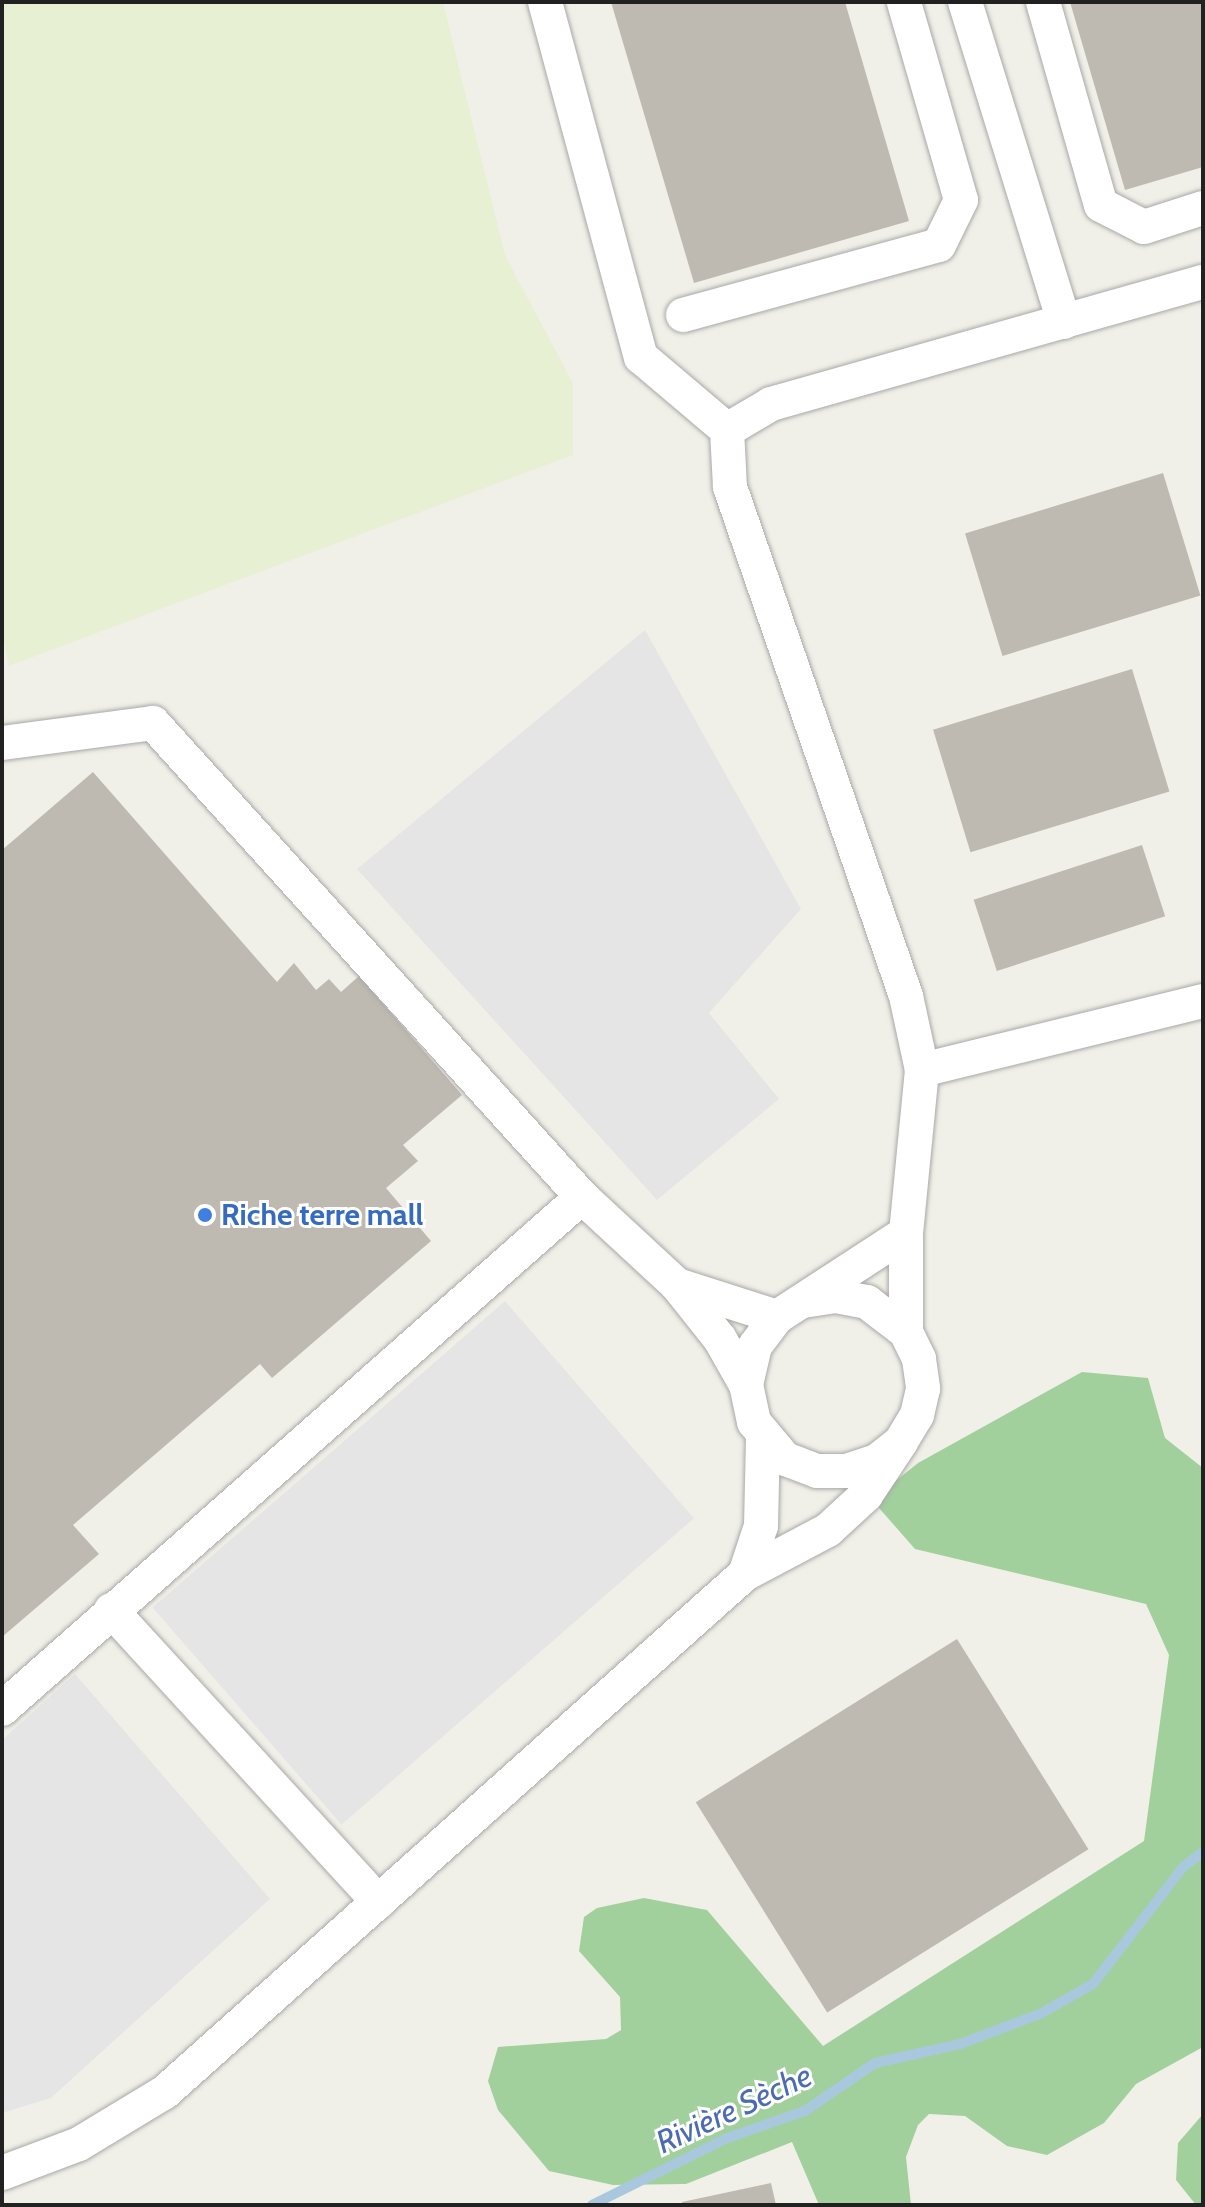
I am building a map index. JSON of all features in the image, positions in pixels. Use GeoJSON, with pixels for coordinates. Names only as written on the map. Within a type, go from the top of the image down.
{"type":"FeatureCollection","features":[{"type":"Feature","properties":{"kind":"street"},"geometry":{"type":"LineString","coordinates":[[2,2173],[79,2144],[165,2092],[745,1574],[828,1530],[866,1495],[917,1415],[923,1389],[919,1359],[906,1332],[906,1233],[922,1070],[906,996],[730,487],[727,430],[641,357],[545,2]]}},
{"type":"Feature","properties":{"kind":"street"},"geometry":{"type":"LineString","coordinates":[[683,315],[939,245],[961,200],[904,2]]}},
{"type":"Feature","properties":{"kind":"street"},"geometry":{"type":"LineString","coordinates":[[965,2],[1064,322]]}},
{"type":"Feature","properties":{"kind":"street"},"geometry":{"type":"LineString","coordinates":[[1043,2],[1101,205],[1144,227],[1203,208]]}},
{"type":"Feature","properties":{"kind":"street"},"geometry":{"type":"LineString","coordinates":[[727,430],[771,404],[1203,282]]}},
{"type":"Feature","properties":{"kind":"street"},"geometry":{"type":"LineString","coordinates":[[2,743],[153,723],[582,1197],[677,1285],[720,1339],[746,1385],[754,1422],[763,1437],[785,1459],[817,1471],[862,1466],[901,1442]]}},
{"type":"Feature","properties":{"kind":"street"},"geometry":{"type":"LineString","coordinates":[[922,1070],[1203,1001]]}},
{"type":"Feature","properties":{"kind":"street"},"geometry":{"type":"LineString","coordinates":[[2,1709],[582,1197]]}},
{"type":"Feature","properties":{"kind":"street"},"geometry":{"type":"LineString","coordinates":[[746,1385],[755,1346],[790,1309],[906,1233]]}},
{"type":"Feature","properties":{"kind":"street"},"geometry":{"type":"LineString","coordinates":[[677,1285],[790,1309],[836,1296],[867,1302],[906,1332]]}},
{"type":"Feature","properties":{"kind":"street"},"geometry":{"type":"LineString","coordinates":[[745,1574],[761,1526],[763,1437]]}},
{"type":"Feature","properties":{"kind":"street"},"geometry":{"type":"LineString","coordinates":[[111,1610],[379,1902]]}},
{"type":"Feature","properties":{"kind":"green space"},"geometry":{"type":"Polygon","coordinates":[[[2,2],[443,2],[505,255],[573,383],[573,455],[9,666],[2,632],[2,2]]]}},
{"type":"Feature","properties":{"kind":"green space"},"geometry":{"type":"Polygon","coordinates":[[[1082,1372],[1148,1378],[1165,1438],[1203,1468],[1203,2047],[1136,2084],[1104,2123],[1047,2155],[1007,2146],[965,2116],[929,2114],[918,2125],[906,2157],[911,2205],[819,2205],[792,2142],[686,2184],[613,2185],[549,2171],[498,2110],[488,2081],[498,2047],[606,2039],[621,2030],[620,1997],[579,1951],[584,1917],[597,1908],[644,1898],[707,1910],[823,2046],[1144,1841],[1169,1655],[1146,1604],[915,1549],[872,1500],[918,1463],[1082,1372]]]}},
{"type":"Feature","properties":{"kind":"green space"},"geometry":{"type":"Polygon","coordinates":[[[1203,2114],[1203,2205],[1196,2205],[1176,2180],[1178,2143],[1203,2114]]]}},
{"type":"Feature","properties":{"kind":"shaded area"},"geometry":{"type":"Polygon","coordinates":[[[645,630],[801,909],[709,1013],[779,1099],[657,1200],[357,869],[645,630]]]}},
{"type":"Feature","properties":{"kind":"shaded area"},"geometry":{"type":"Polygon","coordinates":[[[505,1301],[694,1518],[341,1825],[153,1607],[505,1301]]]}},
{"type":"Feature","properties":{"kind":"shaded area"},"geometry":{"type":"Polygon","coordinates":[[[75,1674],[270,1899],[51,2098],[2,2113],[2,1740],[75,1674]]]}},
{"type":"Feature","properties":{"kind":"building"},"geometry":{"type":"Polygon","coordinates":[[[611,2],[845,2],[909,221],[694,283],[611,2]]]}},
{"type":"Feature","properties":{"kind":"building"},"geometry":{"type":"Polygon","coordinates":[[[1070,2],[1203,2],[1203,167],[1125,190],[1070,2]]]}},
{"type":"Feature","properties":{"kind":"building"},"geometry":{"type":"Polygon","coordinates":[[[1163,473],[1200,595],[1002,656],[965,534],[1163,473]]]}},
{"type":"Feature","properties":{"kind":"building"},"geometry":{"type":"Polygon","coordinates":[[[1132,669],[1169,791],[971,852],[933,730],[1132,669]]]}},
{"type":"Feature","properties":{"kind":"building","name":"Riche terre mall"},"geometry":{"type":"Polygon","coordinates":[[[93,772],[277,982],[294,963],[316,990],[329,979],[341,992],[359,976],[462,1095],[403,1145],[418,1161],[386,1188],[431,1241],[272,1378],[260,1364],[73,1525],[99,1554],[2,1637],[2,850],[93,772]]]}},
{"type":"Feature","properties":{"kind":"building"},"geometry":{"type":"Polygon","coordinates":[[[1142,845],[1165,916],[997,971],[974,900],[1142,845]]]}},
{"type":"Feature","properties":{"kind":"building"},"geometry":{"type":"Polygon","coordinates":[[[957,1639],[1088,1849],[827,2013],[696,1802],[957,1639]]]}},
{"type":"Feature","properties":{"kind":"building"},"geometry":{"type":"Polygon","coordinates":[[[771,2183],[776,2205],[683,2205],[682,2202],[771,2183]]]}},
{"type":"Feature","properties":{"kind":"waterway","name":"Rivière Sèche"},"geometry":{"type":"LineString","coordinates":[[592,2205],[727,2138],[805,2111],[875,2063],[960,2044],[1040,2014],[1093,1984],[1183,1867],[1203,1852]]}},
{"type":"Feature","properties":{"kind":"place","name":"Riche terre mall"},"geometry":{"type":"Point","coordinates":[205,1215]}}]}
